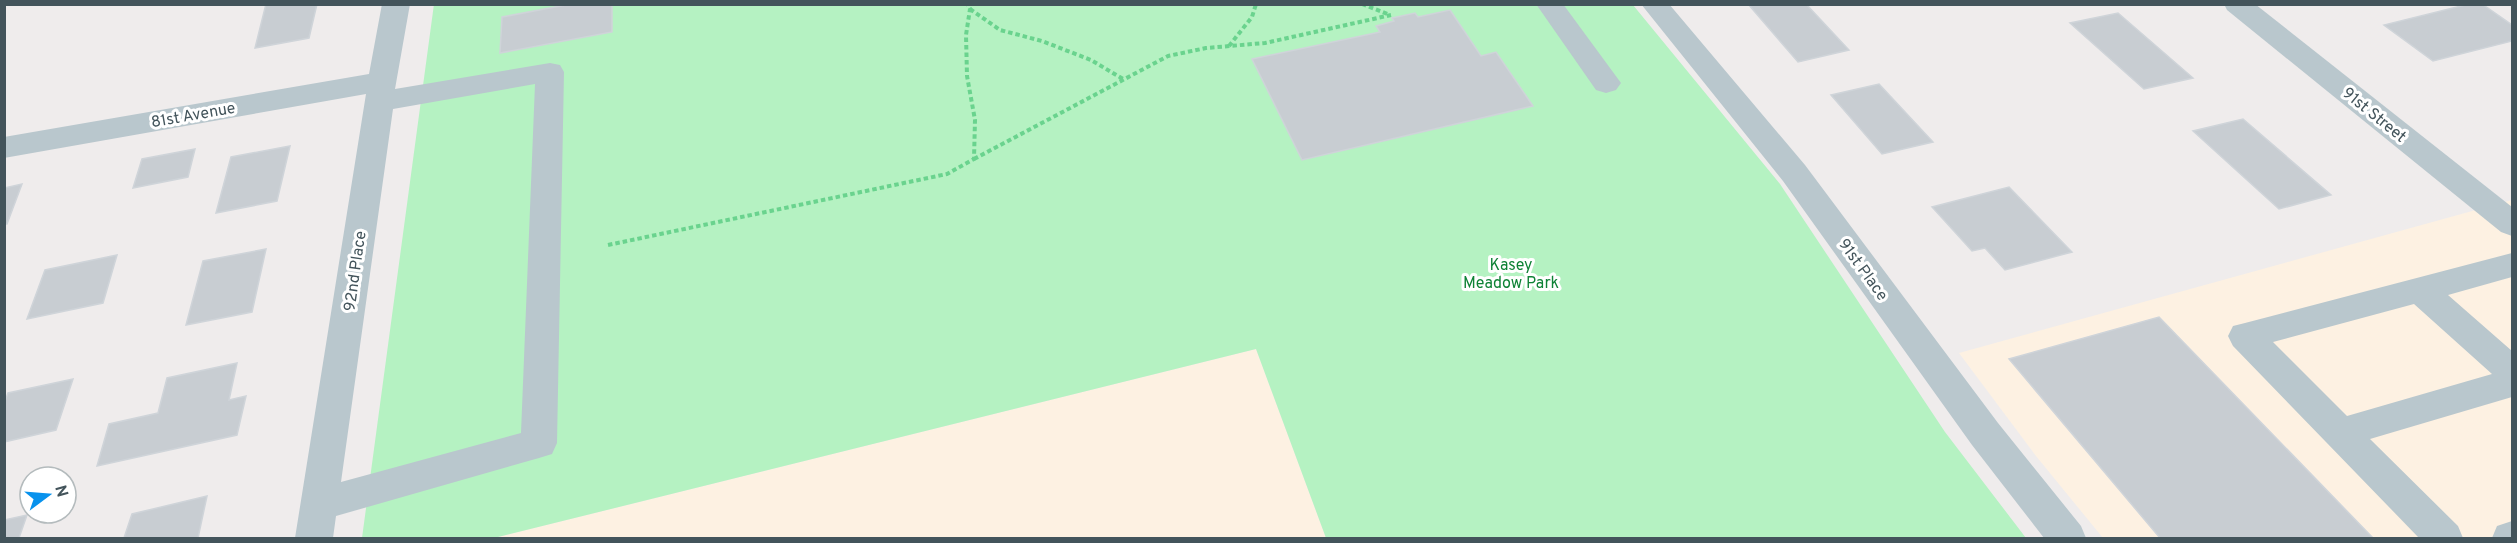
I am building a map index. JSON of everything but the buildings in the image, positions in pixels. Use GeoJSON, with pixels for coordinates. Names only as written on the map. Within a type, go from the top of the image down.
{"type":"FeatureCollection","features":[{"type":"Feature","properties":{"kind":"street","name":"92nd Place"},"geometry":{"type":"LineString","coordinates":[[317,522],[380,92],[396,4]]}},
{"type":"Feature","properties":{"kind":"street"},"geometry":{"type":"LineString","coordinates":[[1549,4],[1606,83]]}},
{"type":"Feature","properties":{"kind":"street","name":"91st Place"},"geometry":{"type":"LineString","coordinates":[[1654,4],[1794,173],[1984,434],[2067,538]]}},
{"type":"Feature","properties":{"kind":"street","name":"91st Street"},"geometry":{"type":"LineString","coordinates":[[2237,4],[2512,224]]}},
{"type":"Feature","properties":{"kind":"street","name":"81st Avenue"},"geometry":{"type":"LineString","coordinates":[[4,148],[380,92],[550,72],[538,443],[317,522]]}},
{"type":"Feature","properties":{"kind":"street"},"geometry":{"type":"LineString","coordinates":[[2444,538],[2245,336],[2512,265]]}},
{"type":"Feature","properties":{"kind":"street"},"geometry":{"type":"LineString","coordinates":[[2420,290],[2512,371]]}},
{"type":"Feature","properties":{"kind":"street"},"geometry":{"type":"LineString","coordinates":[[2339,433],[2512,383]]}},
{"type":"Feature","properties":{"kind":"path"},"geometry":{"type":"LineString","coordinates":[[1229,46],[1252,17],[1256,4]]}},
{"type":"Feature","properties":{"kind":"path"},"geometry":{"type":"LineString","coordinates":[[608,245],[947,174],[1168,56],[1206,48],[1264,43],[1391,15],[1362,4]]}},
{"type":"Feature","properties":{"kind":"path"},"geometry":{"type":"LineString","coordinates":[[968,7],[1000,30],[1042,40],[1091,60],[1123,80]]}},
{"type":"Feature","properties":{"kind":"path"},"geometry":{"type":"LineString","coordinates":[[968,7],[968,76],[975,120],[974,159]]}},
{"type":"Feature","properties":{"kind":"shaded area"},"geometry":{"type":"Polygon","coordinates":[[[2512,200],[2512,538],[2103,538],[2036,456],[1959,353],[2512,200]]]}},
{"type":"Feature","properties":{"kind":"shaded area"},"geometry":{"type":"Polygon","coordinates":[[[1256,349],[1326,538],[494,538],[1256,349]]]}},
{"type":"Feature","properties":{"kind":"green space","name":"Kasey Meadow Park"},"geometry":{"type":"Polygon","coordinates":[[[434,4],[1633,5],[1780,184],[1945,432],[2026,538],[1326,538],[1256,349],[494,538],[362,538],[434,4]]]}}]}
